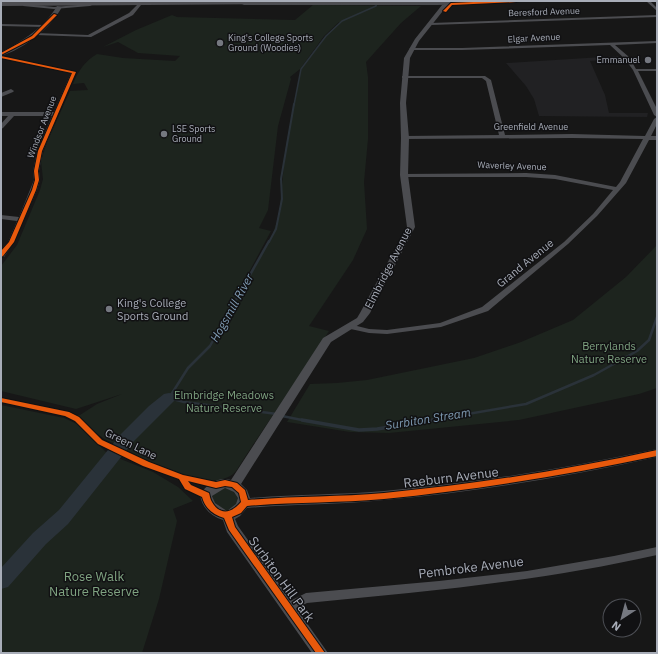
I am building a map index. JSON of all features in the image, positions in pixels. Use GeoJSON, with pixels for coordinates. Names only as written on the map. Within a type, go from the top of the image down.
{"type":"FeatureCollection","features":[{"type":"Feature","properties":{"kind":"highway"},"geometry":{"type":"LineString","coordinates":[[1,3],[32,1],[385,3],[466,1]]}},
{"type":"Feature","properties":{"kind":"highway"},"geometry":{"type":"LineString","coordinates":[[1,3],[45,4],[120,1]]}},
{"type":"Feature","properties":{"kind":"street"},"geometry":{"type":"LineString","coordinates":[[444,5],[457,1]]}},
{"type":"Feature","properties":{"kind":"street"},"geometry":{"type":"LineString","coordinates":[[385,3],[444,5],[516,1]]}},
{"type":"Feature","properties":{"kind":"street"},"geometry":{"type":"LineString","coordinates":[[648,1],[657,10]]}},
{"type":"Feature","properties":{"kind":"street"},"geometry":{"type":"LineString","coordinates":[[45,4],[59,7],[77,2]]}},
{"type":"Feature","properties":{"kind":"street"},"geometry":{"type":"LineString","coordinates":[[1,3],[59,7],[90,5],[364,3]]}},
{"type":"Feature","properties":{"kind":"street"},"geometry":{"type":"LineString","coordinates":[[36,34],[89,36],[131,14],[139,5]]}},
{"type":"Feature","properties":{"kind":"street","name":"Elmbridge Avenue"},"geometry":{"type":"LineString","coordinates":[[234,485],[326,340],[360,320],[365,313],[411,227],[404,175],[404,77],[407,58],[411,49],[444,5]]}},
{"type":"Feature","properties":{"kind":"street"},"geometry":{"type":"LineString","coordinates":[[1,55],[36,34],[54,16],[59,7]]}},
{"type":"Feature","properties":{"kind":"street","name":"Beresford Avenue"},"geometry":{"type":"LineString","coordinates":[[431,24],[657,16]]}},
{"type":"Feature","properties":{"kind":"street"},"geometry":{"type":"LineString","coordinates":[[1,24],[44,26]]}},
{"type":"Feature","properties":{"kind":"street","name":"Elgar Avenue"},"geometry":{"type":"LineString","coordinates":[[411,49],[462,49],[657,42]]}},
{"type":"Feature","properties":{"kind":"street"},"geometry":{"type":"LineString","coordinates":[[610,43],[626,58],[635,70],[657,115]]}},
{"type":"Feature","properties":{"kind":"street","name":"Windsor Avenue"},"geometry":{"type":"LineString","coordinates":[[1,55],[73,71],[40,151],[36,170],[37,180],[34,190],[11,242],[1,255]]}},
{"type":"Feature","properties":{"kind":"street"},"geometry":{"type":"LineString","coordinates":[[635,70],[657,70]]}},
{"type":"Feature","properties":{"kind":"street"},"geometry":{"type":"LineString","coordinates":[[404,77],[483,76],[488,80],[502,136]]}},
{"type":"Feature","properties":{"kind":"street"},"geometry":{"type":"LineString","coordinates":[[1,95],[10,90]]}},
{"type":"Feature","properties":{"kind":"street"},"geometry":{"type":"LineString","coordinates":[[648,97],[657,97]]}},
{"type":"Feature","properties":{"kind":"street"},"geometry":{"type":"LineString","coordinates":[[1,114],[55,114]]}},
{"type":"Feature","properties":{"kind":"street"},"geometry":{"type":"LineString","coordinates":[[1,128],[12,115]]}},
{"type":"Feature","properties":{"kind":"street","name":"Grand Avenue"},"geometry":{"type":"LineString","coordinates":[[349,326],[369,331],[387,332],[441,325],[485,309],[566,243],[595,215],[618,188],[648,138],[657,119]]}},
{"type":"Feature","properties":{"kind":"street","name":"Greenfield Avenue"},"geometry":{"type":"LineString","coordinates":[[405,138],[502,136],[657,138]]}},
{"type":"Feature","properties":{"kind":"street","name":"Waverley Avenue"},"geometry":{"type":"LineString","coordinates":[[404,175],[526,174],[555,177],[618,188]]}},
{"type":"Feature","properties":{"kind":"street"},"geometry":{"type":"LineString","coordinates":[[1,217],[22,219]]}},
{"type":"Feature","properties":{"kind":"street","name":"Raeburn Avenue"},"geometry":{"type":"LineString","coordinates":[[245,503],[344,499],[420,492],[510,481],[604,465],[657,453]]}},
{"type":"Feature","properties":{"kind":"street"},"geometry":{"type":"LineString","coordinates":[[225,483],[234,485],[242,492],[245,503],[240,510],[228,517],[220,515],[209,506],[206,495],[216,485],[225,483]]}},
{"type":"Feature","properties":{"kind":"street","name":"Surbiton Hill Park"},"geometry":{"type":"LineString","coordinates":[[228,517],[232,528],[321,653]]}},
{"type":"Feature","properties":{"kind":"street","name":"Pembroke Avenue"},"geometry":{"type":"LineString","coordinates":[[288,607],[306,598],[462,584],[558,569],[657,551]]}},
{"type":"Feature","properties":{"kind":"shaded area"},"geometry":{"type":"Polygon","coordinates":[[[618,56],[621,59],[590,61],[605,95],[609,113],[648,113],[647,117],[539,116],[534,99],[526,86],[506,63],[618,56]]]}},
{"type":"Feature","properties":{"kind":"green space","name":"Elmbridge Meadows Nature Reserve"},"geometry":{"type":"Polygon","coordinates":[[[313,5],[421,6],[401,23],[366,62],[368,77],[368,139],[364,182],[367,229],[353,260],[309,326],[329,331],[236,471],[225,478],[211,481],[195,479],[178,474],[161,468],[120,446],[143,422],[138,423],[140,424],[118,445],[100,436],[76,415],[80,415],[97,404],[122,394],[76,409],[1,391],[1,266],[17,245],[40,190],[43,179],[41,161],[47,142],[70,91],[88,90],[84,83],[73,84],[82,67],[97,54],[123,58],[175,61],[180,56],[138,53],[118,42],[103,47],[136,30],[172,15],[177,17],[295,20],[313,5]],[[339,22],[324,36],[300,69],[290,77],[291,79],[278,126],[268,210],[259,228],[271,231],[248,274],[251,274],[272,236],[279,215],[286,145],[301,69],[326,36],[340,23],[339,22]]]}},
{"type":"Feature","properties":{"kind":"green space","name":"Berrylands Nature Reserve"},"geometry":{"type":"Polygon","coordinates":[[[657,245],[657,388],[639,394],[519,420],[389,433],[350,432],[287,422],[310,384],[367,380],[474,358],[521,342],[573,320],[626,277],[657,245]]]}},
{"type":"Feature","properties":{"kind":"green space","name":"Rose Walk Nature Reserve"},"geometry":{"type":"Polygon","coordinates":[[[1,405],[64,418],[77,424],[108,454],[153,472],[178,487],[193,501],[173,509],[177,521],[159,599],[142,653],[1,653],[1,405]]]}},
{"type":"Feature","properties":{"kind":"green space"},"geometry":{"type":"Polygon","coordinates":[[[220,487],[232,491],[237,495],[240,501],[232,511],[226,511],[213,502],[212,493],[220,487]]]}},
{"type":"Feature","properties":{"kind":"waterway","name":"Hogsmill River"},"geometry":{"type":"LineString","coordinates":[[294,105],[301,69],[326,36],[342,21],[376,6],[377,1]]}},
{"type":"Feature","properties":{"kind":"waterway","name":"Hogsmill River"},"geometry":{"type":"LineString","coordinates":[[269,242],[276,229],[282,199],[281,179],[294,104]]}},
{"type":"Feature","properties":{"kind":"waterway","name":"Hogsmill River"},"geometry":{"type":"LineString","coordinates":[[269,241],[210,346],[188,368],[169,398],[184,402],[277,414]]}},
{"type":"Feature","properties":{"kind":"waterway","name":"Surbiton Stream"},"geometry":{"type":"LineString","coordinates":[[430,420],[526,404],[594,375],[637,351],[649,340],[657,317]]}},
{"type":"Feature","properties":{"kind":"waterway","name":"Hogsmill River"},"geometry":{"type":"LineString","coordinates":[[1,581],[27,551],[62,519],[114,453],[140,423],[169,398]]}},
{"type":"Feature","properties":{"kind":"waterway","name":"Surbiton Stream"},"geometry":{"type":"LineString","coordinates":[[282,416],[302,420]]}},
{"type":"Feature","properties":{"kind":"waterway","name":"Surbiton Stream"},"geometry":{"type":"LineString","coordinates":[[302,420],[359,430],[377,429],[430,420]]}},
{"type":"Feature","properties":{"kind":"waterway","name":"Surbiton Stream"},"geometry":{"type":"LineString","coordinates":[[302,420],[307,421]]}},
{"type":"Feature","properties":{"kind":"cycle path"},"geometry":{"type":"LineString","coordinates":[[445,11],[451,4],[516,1]]}},
{"type":"Feature","properties":{"kind":"cycle path"},"geometry":{"type":"LineString","coordinates":[[1,54],[33,37],[55,15]]}},
{"type":"Feature","properties":{"kind":"cycle path"},"geometry":{"type":"LineString","coordinates":[[1,57],[74,72],[40,151],[36,171],[37,180],[34,190],[11,242],[1,255]]}},
{"type":"Feature","properties":{"kind":"cycle path","name":"Green Lane"},"geometry":{"type":"LineString","coordinates":[[1,400],[67,414],[77,419],[100,442],[146,464],[182,477],[216,485],[225,483],[234,485],[242,492],[245,503],[238,511],[230,515],[222,514],[210,506],[206,495],[188,487],[182,477]]}},
{"type":"Feature","properties":{"kind":"cycle path"},"geometry":{"type":"LineString","coordinates":[[245,503],[345,499],[424,492],[541,476],[657,453]]}},
{"type":"Feature","properties":{"kind":"cycle path"},"geometry":{"type":"LineString","coordinates":[[228,517],[232,528],[321,653]]}},
{"type":"Feature","properties":{"kind":"place","name":"King's College Sports Ground (Woodies)"},"geometry":{"type":"Point","coordinates":[220,43]}},
{"type":"Feature","properties":{"kind":"place","name":"Emmanuel"},"geometry":{"type":"Point","coordinates":[648,60]}},
{"type":"Feature","properties":{"kind":"place","name":"LSE Sports Ground"},"geometry":{"type":"Point","coordinates":[164,134]}},
{"type":"Feature","properties":{"kind":"place","name":"King's College Sports Ground"},"geometry":{"type":"Point","coordinates":[109,309]}}]}
